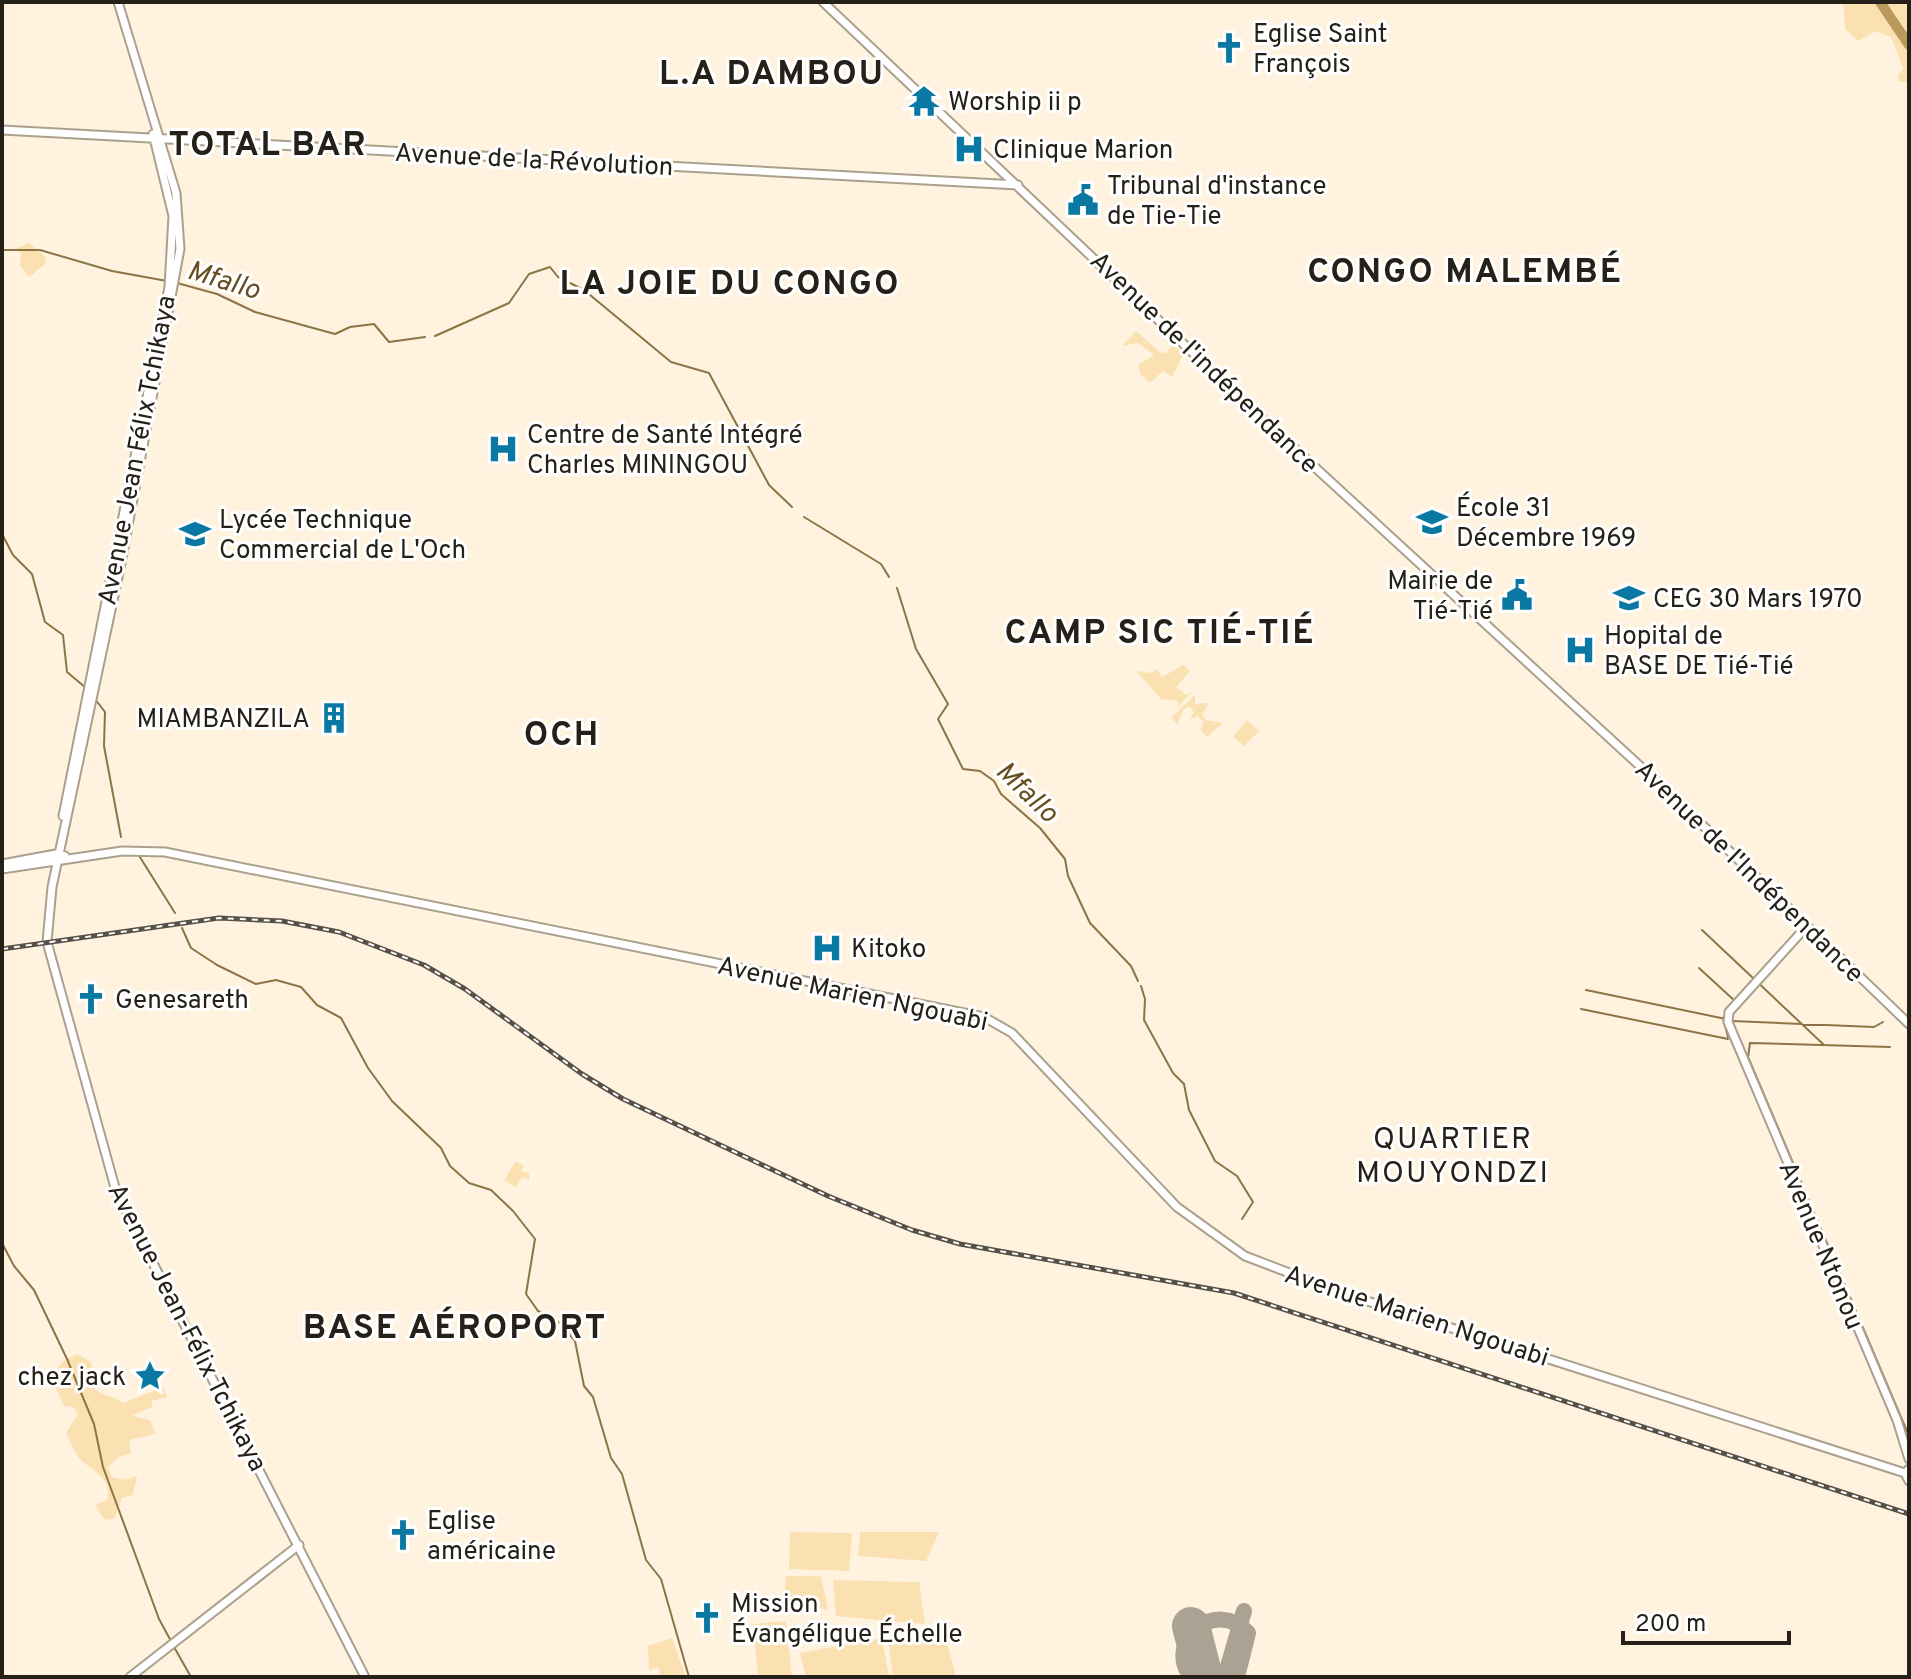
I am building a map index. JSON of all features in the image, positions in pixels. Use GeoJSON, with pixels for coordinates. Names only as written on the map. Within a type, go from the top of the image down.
{"type":"FeatureCollection","features":[{"type":"Feature","properties":{"kind":"street","name":"Avenue Jean Félix Tchikaya"},"geometry":{"type":"LineString","coordinates":[[60,859],[177,274],[179,213],[118,2]]}},
{"type":"Feature","properties":{"kind":"street","name":"Avenue de l'indépendance"},"geometry":{"type":"LineString","coordinates":[[823,2],[1269,425],[1589,719]]}},
{"type":"Feature","properties":{"kind":"street","name":"Avenue de la Révolution"},"geometry":{"type":"LineString","coordinates":[[2,128],[1016,183]]}},
{"type":"Feature","properties":{"kind":"street","name":"Avenue de la Révolution"},"geometry":{"type":"LineString","coordinates":[[2,128],[1016,183]]}},
{"type":"Feature","properties":{"kind":"street"},"geometry":{"type":"LineString","coordinates":[[141,137],[161,151],[173,139]]}},
{"type":"Feature","properties":{"kind":"street","name":"Avenue de l'Indépendance"},"geometry":{"type":"LineString","coordinates":[[1589,719],[1909,1024]]}},
{"type":"Feature","properties":{"kind":"street","name":"Avenue Marien Ngouabi"},"geometry":{"type":"LineString","coordinates":[[2,866],[136,850],[165,852],[984,1017],[1003,1025],[1019,1040],[1177,1207],[1245,1256],[1353,1297],[1908,1474]]}},
{"type":"Feature","properties":{"kind":"street","name":"Avenue Jean-Félix Tchikaya"},"geometry":{"type":"LineString","coordinates":[[60,859],[47,931],[50,957],[116,1191],[365,1677]]}},
{"type":"Feature","properties":{"kind":"street","name":"Avenue Ntonou"},"geometry":{"type":"LineString","coordinates":[[1806,927],[1729,1012],[1731,1033],[1897,1420],[1909,1459]]}},
{"type":"Feature","properties":{"kind":"street"},"geometry":{"type":"LineString","coordinates":[[130,1677],[299,1545]]}},
{"type":"Feature","properties":{"kind":"shaded area"},"geometry":{"type":"Polygon","coordinates":[[[1843,2],[1877,2],[1909,48],[1909,82],[1900,82],[1897,77],[1903,68],[1891,37],[1876,31],[1858,41],[1845,29],[1843,2]]]}},
{"type":"Feature","properties":{"kind":"shaded area"},"geometry":{"type":"Polygon","coordinates":[[[1882,2],[1908,5],[1909,41],[1882,2]]]}},
{"type":"Feature","properties":{"kind":"shaded area"},"geometry":{"type":"Polygon","coordinates":[[[29,243],[46,257],[45,264],[29,277],[20,265],[21,253],[14,249],[29,243]]]}},
{"type":"Feature","properties":{"kind":"shaded area"},"geometry":{"type":"Polygon","coordinates":[[[1136,331],[1161,353],[1167,352],[1172,343],[1183,355],[1172,377],[1163,371],[1150,383],[1140,374],[1138,365],[1154,355],[1138,343],[1122,346],[1136,331]]]}},
{"type":"Feature","properties":{"kind":"shaded area"},"geometry":{"type":"Polygon","coordinates":[[[1183,665],[1190,671],[1176,687],[1186,695],[1193,692],[1177,707],[1179,701],[1161,699],[1136,671],[1152,673],[1157,669],[1162,677],[1183,665]]]}},
{"type":"Feature","properties":{"kind":"shaded area"},"geometry":{"type":"Polygon","coordinates":[[[1195,695],[1195,704],[1209,703],[1202,715],[1206,720],[1223,723],[1207,737],[1201,730],[1203,721],[1197,716],[1190,720],[1194,712],[1189,706],[1183,710],[1178,724],[1171,718],[1195,695]]]}},
{"type":"Feature","properties":{"kind":"shaded area"},"geometry":{"type":"Polygon","coordinates":[[[1247,720],[1259,731],[1244,746],[1233,737],[1247,720]]]}},
{"type":"Feature","properties":{"kind":"shaded area"},"geometry":{"type":"Polygon","coordinates":[[[516,1161],[524,1166],[521,1171],[529,1173],[529,1180],[522,1177],[516,1187],[504,1180],[516,1161]]]}},
{"type":"Feature","properties":{"kind":"shaded area"},"geometry":{"type":"Polygon","coordinates":[[[77,1354],[91,1362],[95,1389],[102,1393],[123,1403],[163,1387],[167,1397],[152,1401],[152,1407],[132,1416],[150,1420],[156,1434],[129,1440],[131,1453],[117,1458],[108,1468],[112,1477],[123,1480],[137,1476],[133,1495],[122,1498],[115,1518],[105,1520],[95,1505],[107,1500],[106,1483],[80,1459],[66,1433],[78,1414],[73,1407],[64,1406],[55,1387],[43,1382],[65,1360],[77,1354]]]}},
{"type":"Feature","properties":{"kind":"shaded area"},"geometry":{"type":"Polygon","coordinates":[[[790,1532],[852,1533],[849,1571],[789,1569],[790,1532]]]}},
{"type":"Feature","properties":{"kind":"shaded area"},"geometry":{"type":"Polygon","coordinates":[[[860,1532],[939,1532],[926,1561],[858,1556],[860,1532]]]}},
{"type":"Feature","properties":{"kind":"shaded area"},"geometry":{"type":"Polygon","coordinates":[[[786,1576],[821,1576],[828,1610],[784,1601],[786,1576]]]}},
{"type":"Feature","properties":{"kind":"shaded area"},"geometry":{"type":"Polygon","coordinates":[[[833,1580],[919,1582],[925,1624],[836,1616],[833,1580]]]}},
{"type":"Feature","properties":{"kind":"shaded area"},"geometry":{"type":"Polygon","coordinates":[[[786,1621],[792,1677],[758,1677],[753,1624],[786,1621]]]}},
{"type":"Feature","properties":{"kind":"shaded area"},"geometry":{"type":"Polygon","coordinates":[[[944,1631],[956,1677],[893,1677],[888,1639],[944,1631]]]}},
{"type":"Feature","properties":{"kind":"shaded area"},"geometry":{"type":"Polygon","coordinates":[[[672,1638],[686,1677],[660,1677],[659,1667],[649,1670],[648,1646],[672,1638]]]}},
{"type":"Feature","properties":{"kind":"shaded area"},"geometry":{"type":"Polygon","coordinates":[[[882,1638],[889,1677],[806,1677],[800,1653],[882,1638]]]}},
{"type":"Feature","properties":{"kind":"waterway"},"geometry":{"type":"LineString","coordinates":[[1880,2],[1909,45]]}},
{"type":"Feature","properties":{"kind":"waterway","name":"Mfallo"},"geometry":{"type":"LineString","coordinates":[[2,250],[40,250],[112,271],[167,281]]}},
{"type":"Feature","properties":{"kind":"waterway","name":"Mfallo"},"geometry":{"type":"LineString","coordinates":[[435,336],[509,303],[529,274],[550,267],[558,277],[584,290],[671,362],[709,373],[769,485],[792,507]]}},
{"type":"Feature","properties":{"kind":"waterway","name":"Mfallo"},"geometry":{"type":"LineString","coordinates":[[177,283],[217,294],[255,312],[335,334],[350,327],[374,324],[389,342],[425,337]]}},
{"type":"Feature","properties":{"kind":"waterway","name":"Mfallo"},"geometry":{"type":"LineString","coordinates":[[804,517],[881,564],[889,577]]}},
{"type":"Feature","properties":{"kind":"waterway"},"geometry":{"type":"LineString","coordinates":[[2,534],[13,555],[32,574],[45,622],[63,635],[67,672],[86,688]]}},
{"type":"Feature","properties":{"kind":"waterway","name":"Mfallo"},"geometry":{"type":"LineString","coordinates":[[897,588],[916,649],[948,704],[938,719],[963,769],[980,771],[994,781],[1001,794],[1040,828],[1065,859],[1068,876],[1090,923],[1131,966],[1138,981]]}},
{"type":"Feature","properties":{"kind":"waterway"},"geometry":{"type":"LineString","coordinates":[[95,699],[105,712],[104,746],[121,837]]}},
{"type":"Feature","properties":{"kind":"waterway"},"geometry":{"type":"LineString","coordinates":[[138,854],[175,913]]}},
{"type":"Feature","properties":{"kind":"waterway"},"geometry":{"type":"LineString","coordinates":[[182,928],[191,948],[217,965],[256,984],[276,980],[301,987],[317,1005],[341,1018],[368,1068],[392,1101],[441,1148],[450,1166],[469,1183],[491,1190],[535,1239],[526,1294],[538,1311],[560,1323],[575,1341],[584,1386],[593,1397],[611,1458],[622,1474],[646,1560],[661,1579],[689,1677]]}},
{"type":"Feature","properties":{"kind":"waterway"},"geometry":{"type":"LineString","coordinates":[[1702,930],[1823,1044]]}},
{"type":"Feature","properties":{"kind":"waterway"},"geometry":{"type":"LineString","coordinates":[[1699,968],[1736,1002]]}},
{"type":"Feature","properties":{"kind":"waterway","name":"Mfallo"},"geometry":{"type":"LineString","coordinates":[[1141,986],[1145,999],[1144,1020],[1173,1073],[1184,1084],[1189,1110],[1215,1161],[1237,1176],[1253,1202],[1242,1219]]}},
{"type":"Feature","properties":{"kind":"waterway"},"geometry":{"type":"LineString","coordinates":[[1586,990],[1726,1019]]}},
{"type":"Feature","properties":{"kind":"waterway"},"geometry":{"type":"LineString","coordinates":[[1581,1009],[1728,1039]]}},
{"type":"Feature","properties":{"kind":"waterway"},"geometry":{"type":"LineString","coordinates":[[1727,1013],[1723,1018],[1728,1037]]}},
{"type":"Feature","properties":{"kind":"waterway"},"geometry":{"type":"LineString","coordinates":[[1732,1021],[1874,1027],[1883,1022]]}},
{"type":"Feature","properties":{"kind":"waterway"},"geometry":{"type":"LineString","coordinates":[[1890,1047],[1750,1043],[1748,1057],[1909,1436]]}},
{"type":"Feature","properties":{"kind":"waterway"},"geometry":{"type":"LineString","coordinates":[[2,1243],[14,1266],[34,1290],[67,1359],[94,1424],[103,1467],[159,1619],[171,1641]]}},
{"type":"Feature","properties":{"kind":"waterway"},"geometry":{"type":"LineString","coordinates":[[174,1647],[191,1677]]}},
{"type":"Feature","properties":{"kind":"taxiway"},"geometry":{"type":"LineString","coordinates":[[1225,1677],[1244,1611]]}},
{"type":"Feature","properties":{"kind":"taxiway"},"geometry":{"type":"LineString","coordinates":[[1191,1677],[1184,1663],[1188,1638],[1197,1628],[1221,1620],[1235,1623],[1248,1633],[1237,1677]]}},
{"type":"Feature","properties":{"kind":"runway"},"geometry":{"type":"LineString","coordinates":[[1191,1626],[1204,1677]]}},
{"type":"Feature","properties":{"kind":"railway"},"geometry":{"type":"LineString","coordinates":[[2,949],[219,918],[282,921],[339,932],[424,965],[465,989],[582,1074],[623,1099],[828,1196],[912,1230],[960,1244],[1234,1293],[1909,1514]]}},
{"type":"Feature","properties":{"kind":"place","name":"Eglise Saint François"},"geometry":{"type":"Point","coordinates":[1229,48]}},
{"type":"Feature","properties":{"kind":"place","name":"Worship ii p"},"geometry":{"type":"Point","coordinates":[924,101]}},
{"type":"Feature","properties":{"kind":"place","name":"Clinique Marion"},"geometry":{"type":"Point","coordinates":[969,149]}},
{"type":"Feature","properties":{"kind":"place","name":"Tribunal d'instance de Tie-Tie"},"geometry":{"type":"Point","coordinates":[1083,200]}},
{"type":"Feature","properties":{"kind":"place","name":"Centre de Santé Intégré Charles MININGOU"},"geometry":{"type":"Point","coordinates":[503,449]}},
{"type":"Feature","properties":{"kind":"place","name":"École 31 Décembre 1969"},"geometry":{"type":"Point","coordinates":[1432,522]}},
{"type":"Feature","properties":{"kind":"place","name":"Lycée Technique Commercial de L'Och"},"geometry":{"type":"Point","coordinates":[195,534]}},
{"type":"Feature","properties":{"kind":"place","name":"Mairie de Tié-Tié"},"geometry":{"type":"Point","coordinates":[1517,595]}},
{"type":"Feature","properties":{"kind":"place","name":"CEG 30 Mars 1970"},"geometry":{"type":"Point","coordinates":[1629,598]}},
{"type":"Feature","properties":{"kind":"place","name":"Hopital de BASE DE Tié-Tié"},"geometry":{"type":"Point","coordinates":[1580,650]}},
{"type":"Feature","properties":{"kind":"place","name":"MIAMBANZILA"},"geometry":{"type":"Point","coordinates":[334,718]}},
{"type":"Feature","properties":{"kind":"place","name":"Kitoko"},"geometry":{"type":"Point","coordinates":[827,948]}},
{"type":"Feature","properties":{"kind":"place","name":"Genesareth"},"geometry":{"type":"Point","coordinates":[91,999]}},
{"type":"Feature","properties":{"kind":"place","name":"chez jack"},"geometry":{"type":"Point","coordinates":[150,1376]}},
{"type":"Feature","properties":{"kind":"place","name":"Eglise américaine"},"geometry":{"type":"Point","coordinates":[403,1535]}},
{"type":"Feature","properties":{"kind":"place","name":"Mission Évangélique Échelle"},"geometry":{"type":"Point","coordinates":[707,1618]}},
{"type":"Feature","properties":{"kind":"district","name":"L.A DAMBOU"},"geometry":{"type":"Point","coordinates":[772,72]}},
{"type":"Feature","properties":{"kind":"district","name":"TOTAL BAR"},"geometry":{"type":"Point","coordinates":[268,143]}},
{"type":"Feature","properties":{"kind":"district","name":"CONGO MALEMBÉ"},"geometry":{"type":"Point","coordinates":[1465,270]}},
{"type":"Feature","properties":{"kind":"district","name":"LA JOIE DU CONGO"},"geometry":{"type":"Point","coordinates":[730,282]}},
{"type":"Feature","properties":{"kind":"district","name":"CAMP SIC TIÉ-TIÉ"},"geometry":{"type":"Point","coordinates":[1160,631]}},
{"type":"Feature","properties":{"kind":"district","name":"OCH"},"geometry":{"type":"Point","coordinates":[562,733]}},
{"type":"Feature","properties":{"kind":"district","name":"QUARTIER MOUYONDZI"},"geometry":{"type":"Point","coordinates":[1453,1155]}},
{"type":"Feature","properties":{"kind":"district","name":"BASE AÉROPORT"},"geometry":{"type":"Point","coordinates":[455,1326]}}]}
